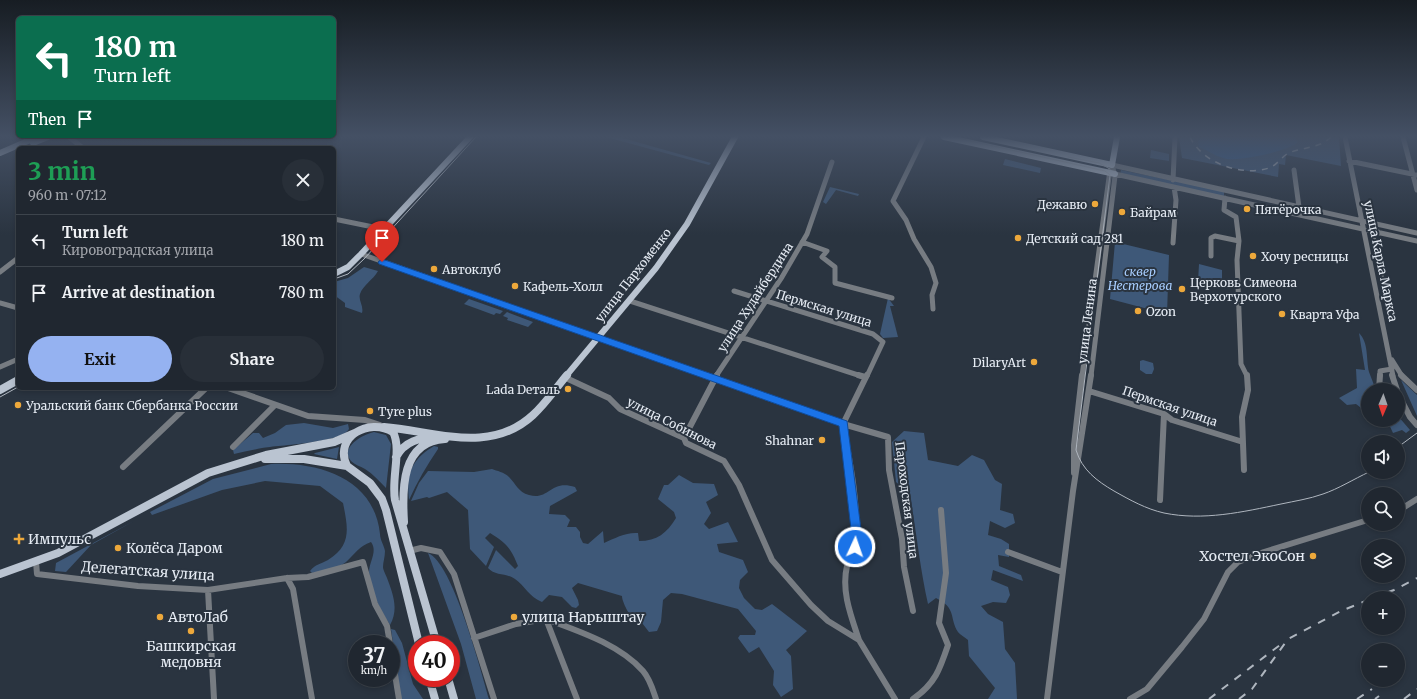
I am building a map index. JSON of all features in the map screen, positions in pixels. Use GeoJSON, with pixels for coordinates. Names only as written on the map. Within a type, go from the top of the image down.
{"type":"FeatureCollection","features":[{"type":"Feature","properties":{"kind":"main road"},"geometry":{"type":"LineString","coordinates":[[336,273],[348,266],[361,254],[439,170]]}},
{"type":"Feature","properties":{"kind":"main road","name":"улица Пархоменко"},"geometry":{"type":"LineString","coordinates":[[248,459],[331,444],[366,428],[384,427],[418,430],[442,437],[458,439],[488,437],[512,429],[523,423],[533,415],[566,378],[656,268],[686,224],[717,170]]}},
{"type":"Feature","properties":{"kind":"main road"},"geometry":{"type":"LineString","coordinates":[[1093,170],[1115,174]]}},
{"type":"Feature","properties":{"kind":"main road"},"geometry":{"type":"LineString","coordinates":[[0,390],[16,381]]}},
{"type":"Feature","properties":{"kind":"main road"},"geometry":{"type":"LineString","coordinates":[[384,427],[392,431],[396,437],[392,482],[393,494],[434,635]]}},
{"type":"Feature","properties":{"kind":"main road"},"geometry":{"type":"LineString","coordinates":[[355,434],[345,444],[342,454],[343,461],[378,492],[386,510],[417,635]]}},
{"type":"Feature","properties":{"kind":"main road","name":"улица Пархоменко"},"geometry":{"type":"LineString","coordinates":[[394,461],[403,447],[413,440],[442,437]]}},
{"type":"Feature","properties":{"kind":"main road"},"geometry":{"type":"LineString","coordinates":[[404,532],[403,483],[408,462],[417,453],[433,442],[440,439],[458,439]]}},
{"type":"Feature","properties":{"kind":"main road"},"geometry":{"type":"LineString","coordinates":[[0,574],[58,553],[208,473],[248,459],[304,459],[347,466]]}},
{"type":"Feature","properties":{"kind":"main road"},"geometry":{"type":"LineString","coordinates":[[432,687],[435,699]]}},
{"type":"Feature","properties":{"kind":"main road"},"geometry":{"type":"LineString","coordinates":[[451,687],[454,699]]}},
{"type":"Feature","properties":{"kind":"street","name":"улица Худайбердина"},"geometry":{"type":"LineString","coordinates":[[684,438],[714,378],[766,302],[807,234],[829,170]]}},
{"type":"Feature","properties":{"kind":"street"},"geometry":{"type":"LineString","coordinates":[[908,170],[893,201],[906,220],[921,251],[931,267],[936,283],[932,296],[933,310]]}},
{"type":"Feature","properties":{"kind":"street","name":"улица Ленина"},"geometry":{"type":"LineString","coordinates":[[1047,699],[1074,479],[1074,445],[1106,201],[1108,173],[1110,170]]}},
{"type":"Feature","properties":{"kind":"street","name":"улица Ленина"},"geometry":{"type":"LineString","coordinates":[[1074,479],[1078,465],[1089,391],[1105,268],[1113,202],[1115,174],[1114,170]]}},
{"type":"Feature","properties":{"kind":"street"},"geometry":{"type":"LineString","coordinates":[[1131,170],[1417,233]]}},
{"type":"Feature","properties":{"kind":"street"},"geometry":{"type":"LineString","coordinates":[[1173,180],[1174,170]]}},
{"type":"Feature","properties":{"kind":"street"},"geometry":{"type":"LineString","coordinates":[[1294,170],[1299,207]]}},
{"type":"Feature","properties":{"kind":"street","name":"улица Карла Маркса"},"geometry":{"type":"LineString","coordinates":[[1351,170],[1395,383]]}},
{"type":"Feature","properties":{"kind":"street"},"geometry":{"type":"LineString","coordinates":[[1391,170],[1417,175]]}},
{"type":"Feature","properties":{"kind":"street"},"geometry":{"type":"LineString","coordinates":[[1412,170],[1417,190]]}},
{"type":"Feature","properties":{"kind":"street"},"geometry":{"type":"LineString","coordinates":[[1115,174],[1417,241]]}},
{"type":"Feature","properties":{"kind":"street"},"geometry":{"type":"LineString","coordinates":[[1173,242],[1176,200],[1174,188]]}},
{"type":"Feature","properties":{"kind":"street"},"geometry":{"type":"LineString","coordinates":[[1233,193],[1233,200]]}},
{"type":"Feature","properties":{"kind":"street"},"geometry":{"type":"LineString","coordinates":[[1224,198],[1224,210],[1236,217],[1239,241],[1237,260],[1241,364],[1247,372],[1248,393],[1243,410],[1244,470]]}},
{"type":"Feature","properties":{"kind":"street"},"geometry":{"type":"LineString","coordinates":[[1106,201],[1113,202]]}},
{"type":"Feature","properties":{"kind":"street"},"geometry":{"type":"LineString","coordinates":[[336,219],[383,229]]}},
{"type":"Feature","properties":{"kind":"street"},"geometry":{"type":"LineString","coordinates":[[1102,225],[1110,226]]}},
{"type":"Feature","properties":{"kind":"street"},"geometry":{"type":"LineString","coordinates":[[1378,232],[1373,236],[1384,290]]}},
{"type":"Feature","properties":{"kind":"street"},"geometry":{"type":"LineString","coordinates":[[1211,256],[1211,238],[1215,236],[1239,241]]}},
{"type":"Feature","properties":{"kind":"street"},"geometry":{"type":"LineString","coordinates":[[1101,238],[1108,239]]}},
{"type":"Feature","properties":{"kind":"street"},"geometry":{"type":"LineString","coordinates":[[802,242],[827,251],[822,257],[835,267],[835,283],[892,298]]}},
{"type":"Feature","properties":{"kind":"street"},"geometry":{"type":"LineString","coordinates":[[361,254],[843,424]]}},
{"type":"Feature","properties":{"kind":"street"},"geometry":{"type":"LineString","coordinates":[[0,272],[16,260]]}},
{"type":"Feature","properties":{"kind":"street"},"geometry":{"type":"LineString","coordinates":[[1097,267],[1105,268]]}},
{"type":"Feature","properties":{"kind":"street","name":"Пермская улица"},"geometry":{"type":"LineString","coordinates":[[734,291],[873,334],[883,342],[865,378]]}},
{"type":"Feature","properties":{"kind":"street"},"geometry":{"type":"LineString","coordinates":[[630,301],[865,378],[843,424],[856,529],[855,547],[847,566],[846,585],[849,609],[859,640],[874,667],[895,699]]}},
{"type":"Feature","properties":{"kind":"street"},"geometry":{"type":"LineString","coordinates":[[0,303],[16,307]]}},
{"type":"Feature","properties":{"kind":"street"},"geometry":{"type":"LineString","coordinates":[[1389,356],[1401,375],[1417,390]]}},
{"type":"Feature","properties":{"kind":"street"},"geometry":{"type":"LineString","coordinates":[[2,366],[16,360]]}},
{"type":"Feature","properties":{"kind":"street"},"geometry":{"type":"LineString","coordinates":[[1379,383],[1380,371],[1392,369]]}},
{"type":"Feature","properties":{"kind":"street","name":"улица Собинова"},"geometry":{"type":"LineString","coordinates":[[566,378],[609,398],[620,410],[684,438],[686,443],[724,461],[738,485],[772,560],[811,605],[828,621],[859,640]]}},
{"type":"Feature","properties":{"kind":"street"},"geometry":{"type":"LineString","coordinates":[[123,467],[204,390]]}},
{"type":"Feature","properties":{"kind":"street"},"geometry":{"type":"LineString","coordinates":[[234,390],[308,416],[365,420],[384,427]]}},
{"type":"Feature","properties":{"kind":"street","name":"Пермская улица"},"geometry":{"type":"LineString","coordinates":[[1089,391],[1164,414],[1172,420],[1243,442]]}},
{"type":"Feature","properties":{"kind":"street"},"geometry":{"type":"LineString","coordinates":[[233,447],[275,405]]}},
{"type":"Feature","properties":{"kind":"street"},"geometry":{"type":"LineString","coordinates":[[1405,406],[1416,425]]}},
{"type":"Feature","properties":{"kind":"street"},"geometry":{"type":"LineString","coordinates":[[1160,500],[1164,414]]}},
{"type":"Feature","properties":{"kind":"street"},"geometry":{"type":"LineString","coordinates":[[351,420],[355,424],[355,434]]}},
{"type":"Feature","properties":{"kind":"street","name":"Пароходская улица"},"geometry":{"type":"LineString","coordinates":[[843,424],[888,436],[890,470],[902,539],[904,567],[913,611]]}},
{"type":"Feature","properties":{"kind":"street"},"geometry":{"type":"LineString","coordinates":[[1405,507],[1417,499]]}},
{"type":"Feature","properties":{"kind":"street"},"geometry":{"type":"LineString","coordinates":[[913,699],[926,690],[936,674],[948,645],[939,623],[946,573],[941,510]]}},
{"type":"Feature","properties":{"kind":"street"},"geometry":{"type":"LineString","coordinates":[[1130,699],[1147,688],[1186,642],[1204,619],[1228,572],[1238,562],[1264,552],[1361,522]]}},
{"type":"Feature","properties":{"kind":"street"},"geometry":{"type":"LineString","coordinates":[[409,551],[421,548],[440,552],[454,574],[494,699]]}},
{"type":"Feature","properties":{"kind":"street"},"geometry":{"type":"LineString","coordinates":[[1008,552],[1062,572]]}},
{"type":"Feature","properties":{"kind":"street","name":"Делегатская улица"},"geometry":{"type":"LineString","coordinates":[[36,562],[37,574],[138,586],[208,590],[287,578],[308,577],[363,562],[375,604],[387,626],[388,635]]}},
{"type":"Feature","properties":{"kind":"street"},"geometry":{"type":"LineString","coordinates":[[287,578],[293,589],[312,699]]}},
{"type":"Feature","properties":{"kind":"street"},"geometry":{"type":"LineString","coordinates":[[208,590],[214,699]]}},
{"type":"Feature","properties":{"kind":"street"},"geometry":{"type":"LineString","coordinates":[[474,638],[516,624],[546,619],[572,629],[619,653],[644,672],[656,699]]}},
{"type":"Feature","properties":{"kind":"street"},"geometry":{"type":"LineString","coordinates":[[546,619],[577,699]]}},
{"type":"Feature","properties":{"kind":"street"},"geometry":{"type":"LineString","coordinates":[[397,687],[399,699]]}},
{"type":"Feature","properties":{"kind":"green space"},"geometry":{"type":"Polygon","coordinates":[[[1024,170],[1041,170],[1040,173],[1024,170]]]}},
{"type":"Feature","properties":{"kind":"green space"},"geometry":{"type":"Polygon","coordinates":[[[1121,170],[1224,191],[1224,197],[1120,175],[1121,170]]]}},
{"type":"Feature","properties":{"kind":"green space"},"geometry":{"type":"Polygon","coordinates":[[[1241,170],[1279,170],[1278,177],[1241,170]]]}},
{"type":"Feature","properties":{"kind":"green space"},"geometry":{"type":"Polygon","coordinates":[[[830,187],[859,194],[858,196],[836,190],[826,204],[823,202],[830,187]]]}},
{"type":"Feature","properties":{"kind":"green space","name":"сквер Нестерова"},"geometry":{"type":"Polygon","coordinates":[[[1115,242],[1169,255],[1167,314],[1110,299],[1115,242]]]}},
{"type":"Feature","properties":{"kind":"green space"},"geometry":{"type":"Polygon","coordinates":[[[1199,264],[1222,270],[1222,288],[1198,282],[1199,264]]]}},
{"type":"Feature","properties":{"kind":"green space"},"geometry":{"type":"Polygon","coordinates":[[[364,267],[378,271],[363,288],[360,294],[362,313],[345,307],[345,303],[336,296],[336,281],[348,278],[364,267]]]}},
{"type":"Feature","properties":{"kind":"green space"},"geometry":{"type":"Polygon","coordinates":[[[888,298],[894,306],[890,306],[898,337],[883,338],[880,334],[888,298]]]}},
{"type":"Feature","properties":{"kind":"green space"},"geometry":{"type":"Polygon","coordinates":[[[469,299],[503,311],[500,314],[496,313],[494,315],[464,304],[469,299]]]}},
{"type":"Feature","properties":{"kind":"green space"},"geometry":{"type":"Polygon","coordinates":[[[507,312],[533,322],[528,327],[507,320],[508,318],[503,316],[507,312]]]}},
{"type":"Feature","properties":{"kind":"green space"},"geometry":{"type":"Polygon","coordinates":[[[1359,333],[1366,346],[1369,372],[1373,383],[1361,383],[1361,408],[1356,404],[1347,405],[1339,398],[1357,388],[1356,369],[1365,370],[1359,333]]]}},
{"type":"Feature","properties":{"kind":"green space"},"geometry":{"type":"Polygon","coordinates":[[[1143,360],[1153,363],[1154,369],[1152,374],[1146,374],[1140,370],[1140,361],[1143,360]]]}},
{"type":"Feature","properties":{"kind":"green space"},"geometry":{"type":"Polygon","coordinates":[[[1405,384],[1417,395],[1417,416],[1405,389],[1405,384]]]}},
{"type":"Feature","properties":{"kind":"green space"},"geometry":{"type":"Polygon","coordinates":[[[304,423],[333,428],[348,424],[349,429],[344,434],[309,443],[262,448],[234,454],[233,450],[253,433],[259,433],[263,438],[275,433],[286,425],[304,423]]]}},
{"type":"Feature","properties":{"kind":"green space"},"geometry":{"type":"Polygon","coordinates":[[[1405,424],[1410,430],[1406,433],[1402,430],[1393,433],[1390,427],[1405,427],[1405,424]]]}},
{"type":"Feature","properties":{"kind":"green space"},"geometry":{"type":"Polygon","coordinates":[[[904,431],[924,433],[928,460],[958,466],[972,455],[984,460],[995,480],[1002,484],[1000,510],[1013,514],[1015,523],[1005,528],[990,521],[988,535],[1001,539],[1009,544],[1009,557],[998,555],[999,566],[1021,575],[1023,581],[993,570],[991,580],[1008,587],[1010,595],[1006,603],[993,602],[981,606],[988,614],[1003,622],[1005,649],[1015,663],[1017,699],[988,699],[995,688],[969,656],[968,640],[958,632],[955,627],[950,609],[936,598],[928,604],[920,563],[910,494],[896,482],[892,442],[904,431]]]}},
{"type":"Feature","properties":{"kind":"green space"},"geometry":{"type":"Polygon","coordinates":[[[374,432],[386,435],[391,444],[386,488],[368,471],[351,461],[348,456],[350,446],[354,442],[364,435],[374,432]]]}},
{"type":"Feature","properties":{"kind":"green space"},"geometry":{"type":"Polygon","coordinates":[[[434,446],[438,447],[438,449],[422,474],[409,500],[408,483],[412,468],[415,462],[426,451],[434,446]]]}},
{"type":"Feature","properties":{"kind":"green space"},"geometry":{"type":"Polygon","coordinates":[[[339,447],[337,459],[314,454],[315,453],[339,447]]]}},
{"type":"Feature","properties":{"kind":"green space"},"geometry":{"type":"Polygon","coordinates":[[[271,464],[307,466],[325,471],[341,477],[356,487],[367,499],[376,515],[385,551],[383,568],[395,607],[393,619],[390,625],[379,606],[371,586],[369,568],[374,549],[371,542],[360,548],[346,562],[338,566],[312,573],[310,571],[316,565],[328,560],[336,554],[345,542],[347,528],[343,503],[320,486],[265,481],[222,490],[152,515],[150,512],[213,479],[271,464]]]}},
{"type":"Feature","properties":{"kind":"green space"},"geometry":{"type":"Polygon","coordinates":[[[492,469],[507,475],[520,490],[529,495],[541,495],[560,486],[567,485],[575,487],[577,491],[550,506],[549,514],[565,515],[570,520],[567,527],[576,527],[580,532],[580,537],[583,543],[588,544],[603,531],[604,543],[629,533],[638,533],[639,541],[656,538],[669,528],[676,518],[674,512],[658,499],[664,485],[668,485],[679,475],[693,483],[714,484],[718,495],[706,502],[711,513],[704,524],[709,529],[728,522],[738,542],[717,544],[719,552],[743,560],[748,572],[740,580],[739,588],[744,598],[755,609],[762,610],[772,604],[807,631],[786,650],[791,656],[793,689],[781,697],[773,685],[774,671],[759,647],[749,653],[738,638],[740,635],[755,635],[756,631],[738,609],[682,594],[671,593],[663,600],[661,622],[657,631],[649,632],[639,619],[635,620],[631,616],[622,599],[622,596],[578,583],[572,588],[579,605],[576,608],[572,607],[562,597],[549,595],[542,602],[530,594],[512,577],[491,571],[488,568],[496,550],[515,569],[518,566],[510,550],[500,540],[490,533],[485,538],[494,547],[486,566],[470,549],[468,510],[447,492],[429,498],[427,497],[411,501],[419,483],[428,471],[474,472],[492,469]]]}},
{"type":"Feature","properties":{"kind":"green space"},"geometry":{"type":"Polygon","coordinates":[[[134,521],[91,545],[66,572],[55,571],[56,563],[134,521]]]}},
{"type":"Feature","properties":{"kind":"green space"},"geometry":{"type":"Polygon","coordinates":[[[428,553],[437,561],[447,576],[456,596],[473,643],[489,699],[476,699],[460,641],[460,635],[458,635],[428,553]]]}},
{"type":"Feature","properties":{"kind":"green space"},"geometry":{"type":"Polygon","coordinates":[[[391,629],[395,630],[398,635],[392,635],[391,629]]]}},
{"type":"Feature","properties":{"kind":"green space"},"geometry":{"type":"Polygon","coordinates":[[[400,639],[408,665],[408,687],[415,687],[423,699],[401,699],[399,687],[400,639]]]}},
{"type":"Feature","properties":{"kind":"tram line"},"geometry":{"type":"LineString","coordinates":[[336,278],[348,274],[364,259],[446,170]]}},
{"type":"Feature","properties":{"kind":"tram line"},"geometry":{"type":"LineString","coordinates":[[1099,170],[1105,171],[1110,175],[1076,450],[1086,469],[1096,479],[1138,504],[1164,513],[1193,516],[1208,516],[1252,510],[1312,497],[1323,494],[1361,476]]}},
{"type":"Feature","properties":{"kind":"tram line"},"geometry":{"type":"LineString","coordinates":[[0,397],[16,388]]}},
{"type":"Feature","properties":{"kind":"tram line"},"geometry":{"type":"LineString","coordinates":[[1405,442],[1417,433]]}},
{"type":"Feature","properties":{"kind":"railway"},"geometry":{"type":"LineString","coordinates":[[1239,170],[1247,171],[1260,170]]}},
{"type":"Feature","properties":{"kind":"railway"},"geometry":{"type":"LineString","coordinates":[[1391,591],[1417,578]]}},
{"type":"Feature","properties":{"kind":"railway"},"geometry":{"type":"LineString","coordinates":[[1239,699],[1252,689],[1288,639],[1341,611],[1361,603]]}},
{"type":"Feature","properties":{"kind":"railway"},"geometry":{"type":"LineString","coordinates":[[1209,699],[1280,645]]}},
{"type":"Feature","properties":{"kind":"railway"},"geometry":{"type":"LineString","coordinates":[[1357,699],[1372,689]]}},
{"type":"Feature","properties":{"kind":"railway"},"geometry":{"type":"LineString","coordinates":[[1404,699],[1417,689]]}},
{"type":"Feature","properties":{"kind":"railway"},"geometry":{"type":"LineString","coordinates":[[1375,699],[1379,696]]}},
{"type":"Feature","properties":{"kind":"place","name":"Дежавю"},"geometry":{"type":"Point","coordinates":[1095,204]}},
{"type":"Feature","properties":{"kind":"place","name":"Пятёрочка"},"geometry":{"type":"Point","coordinates":[1247,209]}},
{"type":"Feature","properties":{"kind":"place","name":"Байрам"},"geometry":{"type":"Point","coordinates":[1122,212]}},
{"type":"Feature","properties":{"kind":"place","name":"Детский сад 281"},"geometry":{"type":"Point","coordinates":[1018,238]}},
{"type":"Feature","properties":{"kind":"place","name":"Хочу ресницы"},"geometry":{"type":"Point","coordinates":[1253,256]}},
{"type":"Feature","properties":{"kind":"place","name":"Автоклуб"},"geometry":{"type":"Point","coordinates":[434,269]}},
{"type":"Feature","properties":{"kind":"place","name":"Кафель-Холл"},"geometry":{"type":"Point","coordinates":[515,286]}},
{"type":"Feature","properties":{"kind":"place","name":"Церковь Симеона Верхотурского"},"geometry":{"type":"Point","coordinates":[1182,289]}},
{"type":"Feature","properties":{"kind":"place","name":"Ozon"},"geometry":{"type":"Point","coordinates":[1138,311]}},
{"type":"Feature","properties":{"kind":"place","name":"Кварта Уфа"},"geometry":{"type":"Point","coordinates":[1282,314]}},
{"type":"Feature","properties":{"kind":"place","name":"DilaryArt"},"geometry":{"type":"Point","coordinates":[1034,362]}},
{"type":"Feature","properties":{"kind":"place","name":"Lada Dеталь"},"geometry":{"type":"Point","coordinates":[568,389]}},
{"type":"Feature","properties":{"kind":"place","name":"Уральский банк Сбербанка России"},"geometry":{"type":"Point","coordinates":[18,405]}},
{"type":"Feature","properties":{"kind":"place","name":"Tyre plus"},"geometry":{"type":"Point","coordinates":[370,411]}},
{"type":"Feature","properties":{"kind":"place","name":"Shahnar"},"geometry":{"type":"Point","coordinates":[822,440]}},
{"type":"Feature","properties":{"kind":"place","name":"Импульс"},"geometry":{"type":"Point","coordinates":[19,539]}},
{"type":"Feature","properties":{"kind":"place","name":"Колёса Даром"},"geometry":{"type":"Point","coordinates":[118,548]}},
{"type":"Feature","properties":{"kind":"place","name":"Хостел ЭкоСон"},"geometry":{"type":"Point","coordinates":[1313,556]}},
{"type":"Feature","properties":{"kind":"place","name":"АвтоЛаб"},"geometry":{"type":"Point","coordinates":[160,617]}},
{"type":"Feature","properties":{"kind":"place","name":"улица Нарыштау"},"geometry":{"type":"Point","coordinates":[514,617]}},
{"type":"Feature","properties":{"kind":"place","name":"Башкирская медовня"},"geometry":{"type":"Point","coordinates":[191,631]}},
{"type":"Feature","properties":{"kind":"route"},"geometry":{"type":"LineString","coordinates":[[382,262],[843,424],[850,470],[856,529],[855,547]]}}]}
